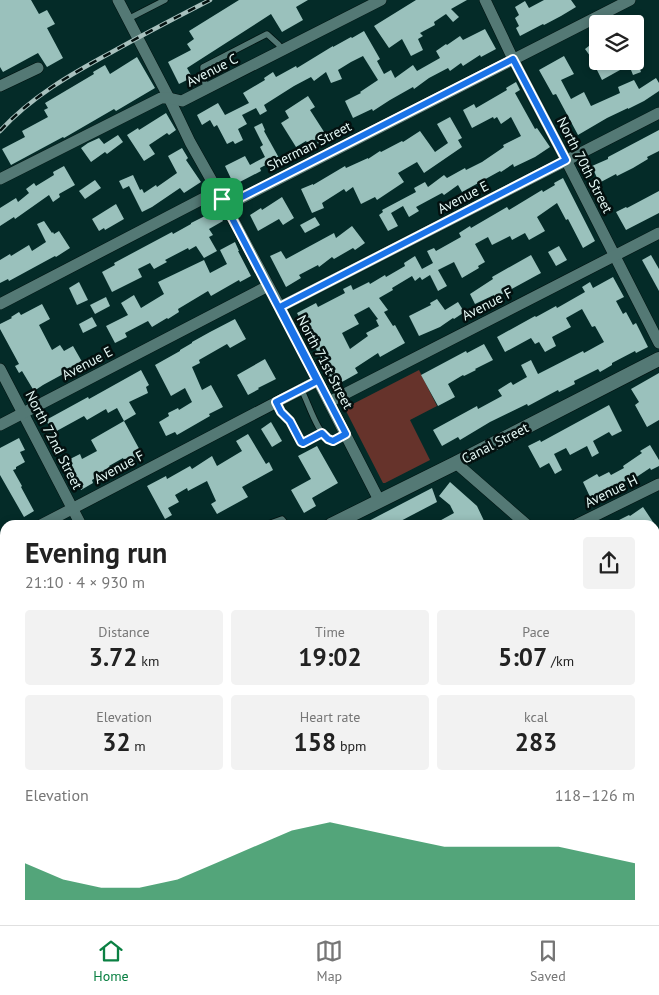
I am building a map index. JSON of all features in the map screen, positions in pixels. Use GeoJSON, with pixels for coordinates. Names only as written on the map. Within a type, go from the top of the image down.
{"type":"FeatureCollection","features":[{"type":"Feature","properties":{"kind":"street","name":"North 71st Street"},"geometry":{"type":"LineString","coordinates":[[118,0],[190,142],[280,307],[379,500]]}},
{"type":"Feature","properties":{"kind":"street","name":"Avenue C"},"geometry":{"type":"LineString","coordinates":[[0,179],[161,98],[182,102],[382,0]]}},
{"type":"Feature","properties":{"kind":"street","name":"North 70th Street"},"geometry":{"type":"LineString","coordinates":[[484,0],[659,343]]}},
{"type":"Feature","properties":{"kind":"street","name":"Sherman Street"},"geometry":{"type":"LineString","coordinates":[[0,304],[206,197],[236,200],[630,0]]}},
{"type":"Feature","properties":{"kind":"street"},"geometry":{"type":"LineString","coordinates":[[0,86],[38,68]]}},
{"type":"Feature","properties":{"kind":"street","name":"Avenue E"},"geometry":{"type":"LineString","coordinates":[[280,307],[659,113]]}},
{"type":"Feature","properties":{"kind":"street","name":"Avenue F"},"geometry":{"type":"LineString","coordinates":[[329,402],[659,233]]}},
{"type":"Feature","properties":{"kind":"street","name":"Avenue E"},"geometry":{"type":"LineString","coordinates":[[0,426],[268,286]]}},
{"type":"Feature","properties":{"kind":"street","name":"Canal Street"},"geometry":{"type":"LineString","coordinates":[[341,520],[659,359]]}},
{"type":"Feature","properties":{"kind":"street","name":"North 72nd Street"},"geometry":{"type":"LineString","coordinates":[[0,369],[78,520]]}},
{"type":"Feature","properties":{"kind":"street","name":"Avenue F"},"geometry":{"type":"LineString","coordinates":[[50,520],[317,381]]}},
{"type":"Feature","properties":{"kind":"street"},"geometry":{"type":"LineString","coordinates":[[456,463],[521,520]]}},
{"type":"Feature","properties":{"kind":"street","name":"Avenue H"},"geometry":{"type":"LineString","coordinates":[[586,520],[659,484]]}},
{"type":"Feature","properties":{"kind":"lane"},"geometry":{"type":"LineString","coordinates":[[128,18],[165,0]]}},
{"type":"Feature","properties":{"kind":"lane"},"geometry":{"type":"LineString","coordinates":[[207,89],[204,80],[204,67],[267,34],[283,50]]}},
{"type":"Feature","properties":{"kind":"lane"},"geometry":{"type":"LineString","coordinates":[[301,389],[322,433],[333,441],[346,434]]}},
{"type":"Feature","properties":{"kind":"lane"},"geometry":{"type":"LineString","coordinates":[[276,402],[281,412],[290,421],[301,442],[303,443],[322,433]]}},
{"type":"Feature","properties":{"kind":"shaded area"},"geometry":{"type":"Polygon","coordinates":[[[419,370],[437,406],[410,420],[430,460],[383,483],[346,411],[347,407],[419,370]]]}},
{"type":"Feature","properties":{"kind":"building"},"geometry":{"type":"Polygon","coordinates":[[[0,0],[31,0],[39,14],[47,10],[55,24],[47,28],[63,58],[47,67],[38,53],[3,72],[0,67],[0,0]]]}},
{"type":"Feature","properties":{"kind":"building"},"geometry":{"type":"Polygon","coordinates":[[[239,0],[308,0],[296,7],[303,20],[282,32],[271,14],[187,68],[191,75],[186,77],[187,80],[179,84],[168,62],[191,50],[187,44],[194,39],[189,31],[239,0]]]}},
{"type":"Feature","properties":{"kind":"building"},"geometry":{"type":"Polygon","coordinates":[[[416,0],[467,0],[451,9],[459,17],[453,22],[446,14],[434,22],[435,25],[420,33],[423,36],[418,39],[423,50],[411,56],[402,39],[389,48],[374,26],[416,0]]]}},
{"type":"Feature","properties":{"kind":"building"},"geometry":{"type":"Polygon","coordinates":[[[544,0],[571,0],[576,7],[520,36],[516,28],[519,26],[515,18],[519,15],[515,7],[525,1],[529,8],[544,0]]]}},
{"type":"Feature","properties":{"kind":"building"},"geometry":{"type":"Polygon","coordinates":[[[485,29],[496,49],[481,57],[480,55],[463,66],[461,63],[450,71],[448,68],[373,111],[372,109],[353,118],[345,101],[361,93],[378,80],[363,56],[338,70],[342,79],[331,83],[326,72],[314,81],[311,77],[264,105],[267,111],[260,115],[256,108],[242,115],[247,124],[238,129],[243,140],[235,144],[233,141],[227,144],[217,125],[214,127],[210,120],[202,125],[197,115],[218,103],[225,115],[249,103],[243,93],[265,80],[264,78],[273,72],[276,77],[296,66],[297,68],[333,46],[364,31],[380,59],[377,61],[384,74],[391,70],[395,78],[413,65],[417,71],[440,58],[436,51],[460,36],[463,40],[485,29]]]}},
{"type":"Feature","properties":{"kind":"building"},"geometry":{"type":"Polygon","coordinates":[[[589,46],[589,55],[585,49],[589,46]]]}},
{"type":"Feature","properties":{"kind":"building"},"geometry":{"type":"Polygon","coordinates":[[[564,56],[574,74],[561,80],[571,99],[584,92],[591,106],[620,93],[618,87],[634,80],[639,89],[656,78],[659,83],[659,91],[644,101],[607,118],[578,135],[556,94],[553,95],[539,70],[564,56]]]}},
{"type":"Feature","properties":{"kind":"building"},"geometry":{"type":"Polygon","coordinates":[[[137,57],[155,88],[116,111],[114,109],[64,138],[11,165],[2,149],[25,137],[22,131],[48,117],[44,110],[48,108],[45,103],[94,74],[93,72],[105,65],[110,74],[137,57]]]}},
{"type":"Feature","properties":{"kind":"building"},"geometry":{"type":"Polygon","coordinates":[[[597,70],[620,70],[602,80],[597,70]]]}},
{"type":"Feature","properties":{"kind":"building"},"geometry":{"type":"Polygon","coordinates":[[[631,70],[640,70],[641,72],[633,75],[631,70]]]}},
{"type":"Feature","properties":{"kind":"building"},"geometry":{"type":"Polygon","coordinates":[[[516,82],[520,90],[515,93],[535,129],[537,128],[550,147],[535,157],[514,167],[513,164],[462,192],[458,185],[444,195],[442,193],[416,207],[419,211],[409,217],[403,206],[391,213],[398,226],[388,231],[379,215],[383,212],[382,210],[416,192],[414,188],[425,182],[428,187],[444,175],[447,178],[465,168],[466,170],[482,162],[504,147],[503,145],[521,136],[511,117],[501,124],[497,117],[494,119],[493,117],[472,128],[463,110],[474,104],[476,108],[507,90],[506,88],[516,82]]]}},
{"type":"Feature","properties":{"kind":"building"},"geometry":{"type":"Polygon","coordinates":[[[308,96],[315,107],[310,110],[328,138],[318,144],[316,139],[308,144],[306,141],[296,147],[281,123],[289,118],[285,111],[308,96]]]}},
{"type":"Feature","properties":{"kind":"building"},"geometry":{"type":"Polygon","coordinates":[[[166,113],[176,130],[169,135],[167,133],[149,145],[155,154],[144,161],[127,135],[138,128],[139,130],[166,113]]]}},
{"type":"Feature","properties":{"kind":"building"},"geometry":{"type":"Polygon","coordinates":[[[450,117],[462,138],[458,140],[462,147],[424,173],[417,162],[398,173],[404,182],[377,200],[375,197],[361,204],[353,187],[346,192],[344,189],[322,203],[324,208],[312,213],[301,189],[313,185],[345,166],[346,168],[368,159],[380,151],[403,142],[420,131],[435,152],[448,143],[437,124],[450,117]]]}},
{"type":"Feature","properties":{"kind":"building"},"geometry":{"type":"Polygon","coordinates":[[[262,123],[264,131],[279,158],[260,168],[261,171],[234,185],[225,166],[245,156],[250,165],[265,157],[260,147],[263,145],[254,127],[262,123]]]}},
{"type":"Feature","properties":{"kind":"building"},"geometry":{"type":"Polygon","coordinates":[[[659,130],[659,151],[647,157],[648,159],[633,168],[599,183],[592,166],[659,130]]]}},
{"type":"Feature","properties":{"kind":"building"},"geometry":{"type":"Polygon","coordinates":[[[118,135],[123,142],[107,154],[105,152],[91,162],[81,148],[99,138],[104,144],[118,135]]]}},
{"type":"Feature","properties":{"kind":"building"},"geometry":{"type":"Polygon","coordinates":[[[182,148],[188,158],[186,160],[201,182],[184,193],[180,188],[142,212],[129,186],[123,189],[119,181],[133,175],[140,190],[142,189],[144,193],[156,185],[157,187],[177,173],[168,156],[182,148]]]}},
{"type":"Feature","properties":{"kind":"building"},"geometry":{"type":"Polygon","coordinates":[[[64,166],[75,185],[59,194],[60,197],[53,202],[49,195],[15,219],[14,217],[0,226],[0,208],[16,198],[18,202],[29,193],[26,189],[34,183],[36,186],[54,175],[53,172],[64,166]]]}},
{"type":"Feature","properties":{"kind":"building"},"geometry":{"type":"Polygon","coordinates":[[[563,178],[595,241],[583,248],[568,219],[566,220],[557,203],[537,217],[545,231],[529,240],[525,233],[512,240],[510,236],[492,245],[488,237],[475,244],[485,262],[462,278],[454,262],[438,270],[447,286],[438,291],[430,275],[422,280],[420,277],[415,281],[412,276],[379,298],[388,310],[384,312],[393,326],[395,325],[405,343],[380,357],[378,353],[355,368],[358,373],[333,387],[326,373],[328,372],[297,313],[316,303],[318,307],[345,293],[343,289],[351,285],[353,290],[369,282],[370,284],[385,275],[386,277],[405,266],[404,263],[415,256],[422,269],[433,263],[427,251],[434,248],[436,251],[461,237],[459,233],[470,226],[471,228],[507,207],[509,210],[542,190],[543,192],[555,185],[554,183],[563,178]],[[369,307],[354,315],[359,324],[342,333],[350,349],[368,336],[366,333],[379,326],[376,320],[378,319],[369,307]]]}},
{"type":"Feature","properties":{"kind":"building"},"geometry":{"type":"Polygon","coordinates":[[[95,180],[101,188],[85,199],[79,191],[95,180]]]}},
{"type":"Feature","properties":{"kind":"building"},"geometry":{"type":"Polygon","coordinates":[[[659,191],[659,213],[626,230],[616,212],[659,191]]]}},
{"type":"Feature","properties":{"kind":"building"},"geometry":{"type":"Polygon","coordinates":[[[282,197],[294,218],[283,225],[279,219],[258,231],[250,215],[261,208],[262,210],[282,197]]]}},
{"type":"Feature","properties":{"kind":"building"},"geometry":{"type":"Polygon","coordinates":[[[116,204],[124,219],[105,230],[104,228],[99,231],[92,219],[116,204]]]}},
{"type":"Feature","properties":{"kind":"building"},"geometry":{"type":"Polygon","coordinates":[[[217,210],[223,221],[209,229],[213,235],[209,237],[217,251],[204,258],[196,246],[189,250],[188,248],[165,260],[167,262],[154,269],[150,263],[138,269],[142,277],[112,292],[102,272],[115,265],[114,263],[217,210]]]}},
{"type":"Feature","properties":{"kind":"building"},"geometry":{"type":"Polygon","coordinates":[[[315,217],[320,225],[305,233],[300,225],[315,217]]]}},
{"type":"Feature","properties":{"kind":"building"},"geometry":{"type":"Polygon","coordinates":[[[44,221],[52,233],[54,234],[59,231],[70,248],[9,281],[8,279],[0,283],[0,260],[10,254],[11,256],[29,245],[32,251],[46,242],[37,224],[44,221]]]}},
{"type":"Feature","properties":{"kind":"building"},"geometry":{"type":"Polygon","coordinates":[[[352,226],[365,243],[355,250],[353,248],[334,259],[332,257],[319,267],[318,265],[299,275],[301,278],[286,287],[270,256],[281,251],[286,259],[334,233],[336,238],[352,226]]]}},
{"type":"Feature","properties":{"kind":"building"},"geometry":{"type":"Polygon","coordinates":[[[235,242],[251,276],[240,282],[239,280],[211,296],[208,291],[178,309],[179,312],[168,319],[152,327],[148,321],[125,333],[127,337],[115,343],[106,326],[128,315],[121,303],[134,295],[141,308],[164,294],[158,282],[204,260],[210,273],[227,264],[220,250],[235,242]]]}},
{"type":"Feature","properties":{"kind":"building"},"geometry":{"type":"Polygon","coordinates":[[[559,246],[567,260],[556,266],[548,252],[559,246]]]}},
{"type":"Feature","properties":{"kind":"building"},"geometry":{"type":"Polygon","coordinates":[[[531,255],[541,273],[495,298],[494,295],[475,304],[470,294],[493,279],[492,277],[531,255]]]}},
{"type":"Feature","properties":{"kind":"building"},"geometry":{"type":"Polygon","coordinates":[[[651,255],[659,269],[659,291],[642,260],[651,255]]]}},
{"type":"Feature","properties":{"kind":"building"},"geometry":{"type":"Polygon","coordinates":[[[613,277],[624,297],[616,301],[623,314],[626,312],[633,325],[636,323],[648,347],[636,353],[635,351],[612,363],[612,365],[600,372],[598,369],[574,381],[575,384],[559,392],[558,390],[528,406],[527,404],[490,422],[460,440],[458,437],[442,446],[433,430],[477,406],[478,409],[502,396],[498,390],[511,382],[513,385],[527,377],[521,365],[531,360],[538,374],[604,342],[595,326],[592,327],[582,309],[566,318],[571,327],[552,337],[556,346],[545,352],[539,342],[535,344],[531,338],[505,352],[497,337],[585,292],[582,287],[590,282],[593,288],[613,277]]]}},
{"type":"Feature","properties":{"kind":"building"},"geometry":{"type":"Polygon","coordinates":[[[79,282],[88,300],[77,305],[69,288],[79,282]]]}},
{"type":"Feature","properties":{"kind":"building"},"geometry":{"type":"Polygon","coordinates":[[[106,297],[110,306],[95,314],[90,305],[106,297]]]}},
{"type":"Feature","properties":{"kind":"building"},"geometry":{"type":"Polygon","coordinates":[[[437,299],[445,310],[458,302],[463,313],[440,327],[419,336],[409,316],[431,305],[430,303],[437,299]]]}},
{"type":"Feature","properties":{"kind":"building"},"geometry":{"type":"Polygon","coordinates":[[[42,304],[50,319],[39,325],[52,350],[60,345],[64,351],[73,346],[85,367],[78,371],[76,367],[34,391],[22,371],[19,373],[15,366],[19,364],[0,329],[0,324],[19,312],[21,315],[42,304]]]}},
{"type":"Feature","properties":{"kind":"building"},"geometry":{"type":"Polygon","coordinates":[[[92,317],[97,326],[83,333],[79,324],[92,317]]]}},
{"type":"Feature","properties":{"kind":"building"},"geometry":{"type":"Polygon","coordinates":[[[235,319],[246,339],[230,348],[227,344],[199,360],[200,363],[192,367],[202,390],[211,385],[223,407],[177,435],[175,432],[166,436],[159,422],[169,416],[168,413],[178,408],[179,410],[192,402],[185,388],[171,396],[155,365],[235,319]]]}},
{"type":"Feature","properties":{"kind":"building"},"geometry":{"type":"Polygon","coordinates":[[[484,344],[493,360],[448,384],[455,397],[438,406],[421,375],[466,351],[467,353],[484,344]]]}},
{"type":"Feature","properties":{"kind":"building"},"geometry":{"type":"Polygon","coordinates":[[[265,359],[276,379],[248,395],[237,375],[265,359]]]}},
{"type":"Feature","properties":{"kind":"building"},"geometry":{"type":"Polygon","coordinates":[[[141,370],[149,385],[146,387],[148,393],[129,402],[136,414],[124,421],[117,408],[108,413],[106,409],[87,420],[84,416],[53,433],[46,420],[141,370]]]}},
{"type":"Feature","properties":{"kind":"building"},"geometry":{"type":"Polygon","coordinates":[[[659,373],[659,420],[647,427],[635,405],[639,402],[631,389],[659,373]]]}},
{"type":"Feature","properties":{"kind":"building"},"geometry":{"type":"Polygon","coordinates":[[[609,405],[622,431],[612,436],[609,432],[593,441],[599,453],[592,457],[587,446],[570,455],[566,448],[554,454],[562,470],[555,474],[549,463],[540,468],[528,446],[540,440],[541,442],[609,405]]]}},
{"type":"Feature","properties":{"kind":"building"},"geometry":{"type":"Polygon","coordinates":[[[124,421],[142,454],[125,463],[123,458],[109,466],[111,469],[92,480],[93,483],[81,490],[66,461],[80,454],[82,459],[97,451],[91,440],[124,421]]]}},
{"type":"Feature","properties":{"kind":"building"},"geometry":{"type":"Polygon","coordinates":[[[271,422],[282,441],[272,447],[261,429],[271,422]]]}},
{"type":"Feature","properties":{"kind":"building"},"geometry":{"type":"Polygon","coordinates":[[[248,434],[266,464],[269,462],[273,470],[242,487],[248,497],[217,514],[211,504],[216,501],[207,481],[188,491],[187,488],[175,495],[179,502],[168,508],[172,515],[165,519],[147,486],[166,476],[167,479],[190,466],[192,469],[212,456],[217,466],[242,451],[236,441],[248,434]]]}},
{"type":"Feature","properties":{"kind":"building"},"geometry":{"type":"Polygon","coordinates":[[[19,438],[25,450],[20,452],[25,462],[13,470],[34,511],[24,517],[0,475],[0,448],[19,438]]]}},
{"type":"Feature","properties":{"kind":"building"},"geometry":{"type":"Polygon","coordinates":[[[650,445],[659,460],[659,466],[651,470],[650,468],[632,480],[631,478],[606,491],[607,493],[592,501],[583,482],[597,474],[599,477],[609,472],[611,475],[624,468],[623,466],[650,445]]]}},
{"type":"Feature","properties":{"kind":"building"},"geometry":{"type":"Polygon","coordinates":[[[317,446],[338,483],[312,498],[316,506],[304,513],[291,490],[311,479],[298,456],[317,446]]]}},
{"type":"Feature","properties":{"kind":"building"},"geometry":{"type":"Polygon","coordinates":[[[450,482],[477,506],[484,520],[441,520],[454,513],[450,505],[439,496],[450,482]]]}},
{"type":"Feature","properties":{"kind":"building"},"geometry":{"type":"Polygon","coordinates":[[[432,488],[437,502],[403,520],[371,520],[432,488]]]}},
{"type":"Feature","properties":{"kind":"building"},"geometry":{"type":"Polygon","coordinates":[[[643,507],[652,520],[619,520],[630,516],[643,507]]]}},
{"type":"Feature","properties":{"kind":"railway"},"geometry":{"type":"LineString","coordinates":[[0,131],[25,107],[67,78],[210,0]]}},
{"type":"Feature","properties":{"kind":"route"},"geometry":{"type":"LineString","coordinates":[[513,59],[566,160],[280,307],[346,434],[333,441],[330,441],[322,433],[303,443],[301,442],[290,421],[281,412],[276,402],[317,381],[222,199],[236,200],[513,59]]}}]}
